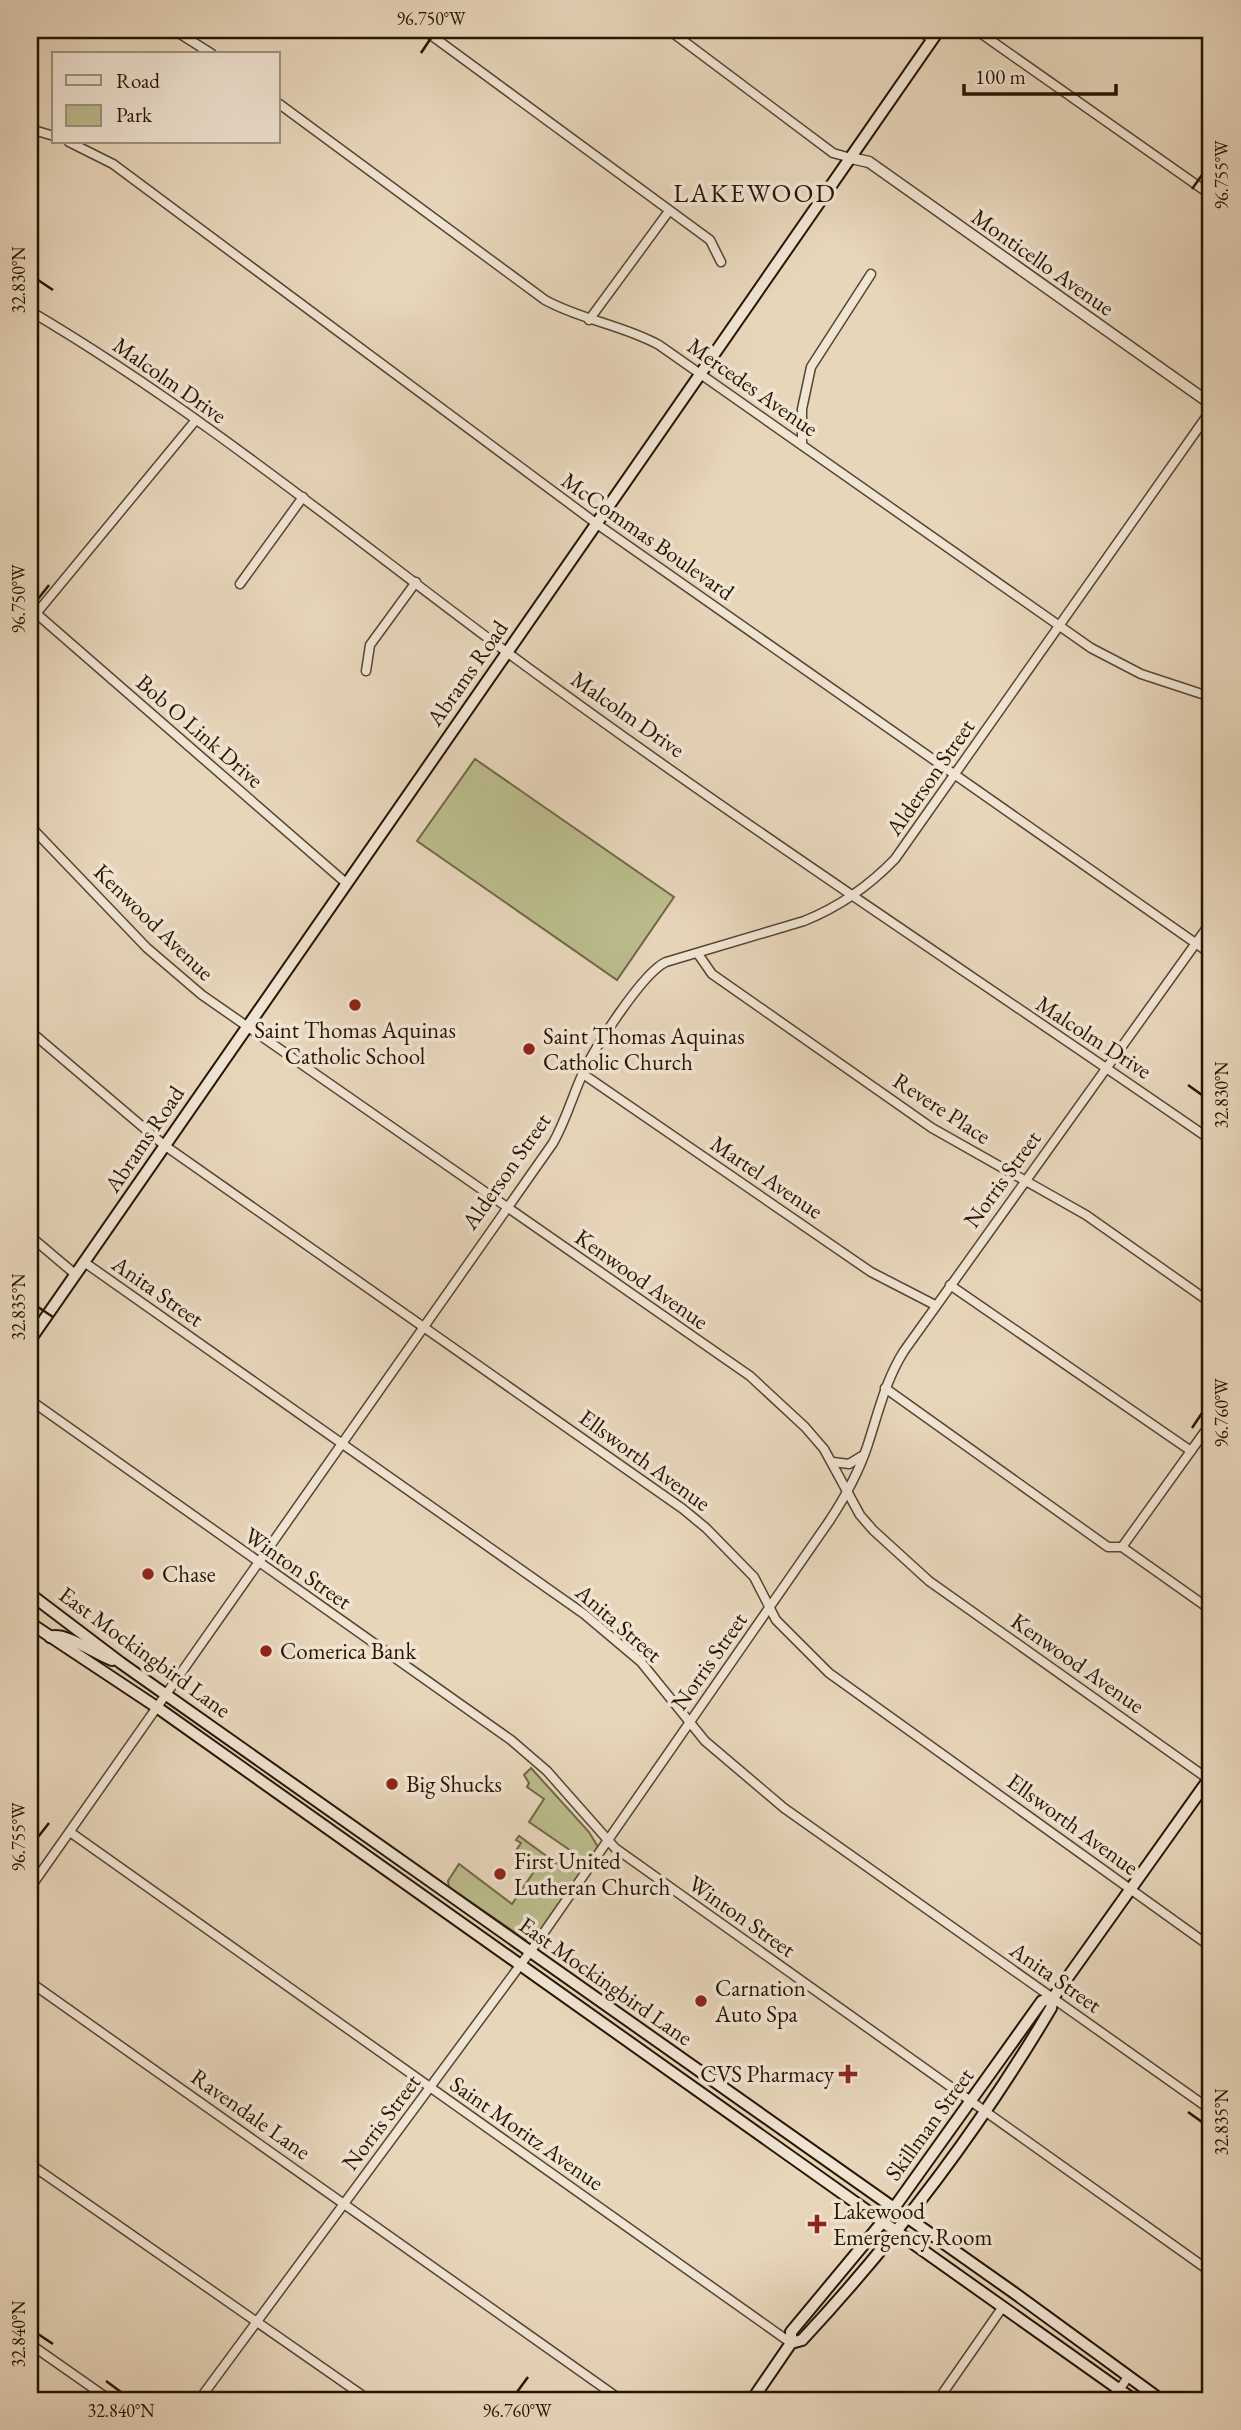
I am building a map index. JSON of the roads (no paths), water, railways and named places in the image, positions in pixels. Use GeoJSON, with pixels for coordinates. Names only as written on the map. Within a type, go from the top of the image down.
{"type":"FeatureCollection","features":[{"type":"Feature","properties":{"kind":"main road","name":"Abrams Road"},"geometry":{"type":"LineString","coordinates":[[30,1340],[936,34]]}},
{"type":"Feature","properties":{"kind":"main road","name":"East Mockingbird Lane"},"geometry":{"type":"LineString","coordinates":[[30,1594],[167,1696],[909,2218],[1161,2400]]}},
{"type":"Feature","properties":{"kind":"main road","name":"East Mockingbird Lane"},"geometry":{"type":"LineString","coordinates":[[30,1623],[158,1708],[750,2127],[881,2224],[1134,2400]]}},
{"type":"Feature","properties":{"kind":"main road"},"geometry":{"type":"LineString","coordinates":[[50,1637],[66,1637],[92,1654],[121,1663]]}},
{"type":"Feature","properties":{"kind":"main road","name":"Skillman Street"},"geometry":{"type":"LineString","coordinates":[[791,2343],[803,2340],[897,2235],[1022,2057],[1051,2008],[1053,1998],[1210,1779]]}},
{"type":"Feature","properties":{"kind":"main road","name":"Skillman Street"},"geometry":{"type":"LineString","coordinates":[[752,2400],[791,2343],[790,2332],[894,2208],[1042,2001],[1053,1998]]}},
{"type":"Feature","properties":{"kind":"main road"},"geometry":{"type":"LineString","coordinates":[[658,2062],[666,2049]]}},
{"type":"Feature","properties":{"kind":"main road"},"geometry":{"type":"LineString","coordinates":[[750,2127],[759,2115]]}},
{"type":"Feature","properties":{"kind":"main road"},"geometry":{"type":"LineString","coordinates":[[1002,2308],[1013,2292]]}},
{"type":"Feature","properties":{"kind":"street"},"geometry":{"type":"LineString","coordinates":[[174,30],[209,52]]}},
{"type":"Feature","properties":{"kind":"street"},"geometry":{"type":"LineString","coordinates":[[669,30],[834,153],[850,158]]}},
{"type":"Feature","properties":{"kind":"street"},"geometry":{"type":"LineString","coordinates":[[916,30],[936,34]]}},
{"type":"Feature","properties":{"kind":"street"},"geometry":{"type":"LineString","coordinates":[[976,30],[1211,195]]}},
{"type":"Feature","properties":{"kind":"street"},"geometry":{"type":"LineString","coordinates":[[429,31],[710,240],[721,262]]}},
{"type":"Feature","properties":{"kind":"street","name":"Mercedes Avenue"},"geometry":{"type":"LineString","coordinates":[[280,104],[526,287],[558,307],[589,320],[635,332],[701,374],[1059,628],[1141,674],[1211,696]]}},
{"type":"Feature","properties":{"kind":"street"},"geometry":{"type":"LineString","coordinates":[[30,129],[52,135]]}},
{"type":"Feature","properties":{"kind":"street","name":"McCommas Boulevard"},"geometry":{"type":"LineString","coordinates":[[72,144],[113,164],[597,524],[1211,954]]}},
{"type":"Feature","properties":{"kind":"street","name":"Monticello Avenue"},"geometry":{"type":"LineString","coordinates":[[850,158],[869,162],[1211,404]]}},
{"type":"Feature","properties":{"kind":"street"},"geometry":{"type":"LineString","coordinates":[[589,320],[669,211]]}},
{"type":"Feature","properties":{"kind":"street"},"geometry":{"type":"LineString","coordinates":[[802,444],[803,397],[811,366],[870,274]]}},
{"type":"Feature","properties":{"kind":"street","name":"Malcolm Drive"},"geometry":{"type":"LineString","coordinates":[[30,311],[123,369],[303,497],[508,653],[1035,1022],[1106,1067],[1211,1140]]}},
{"type":"Feature","properties":{"kind":"street","name":"Alderson Street"},"geometry":{"type":"LineString","coordinates":[[30,1888],[167,1696],[565,1122],[583,1074],[651,972],[666,962],[804,921],[875,880],[895,859],[1211,410]]}},
{"type":"Feature","properties":{"kind":"street"},"geometry":{"type":"LineString","coordinates":[[30,621],[33,610],[195,421]]}},
{"type":"Feature","properties":{"kind":"street"},"geometry":{"type":"LineString","coordinates":[[240,584],[303,497]]}},
{"type":"Feature","properties":{"kind":"street"},"geometry":{"type":"LineString","coordinates":[[366,671],[370,645],[416,582]]}},
{"type":"Feature","properties":{"kind":"street","name":"Bob O Link Drive"},"geometry":{"type":"LineString","coordinates":[[33,610],[346,883]]}},
{"type":"Feature","properties":{"kind":"street","name":"Kenwood Avenue"},"geometry":{"type":"LineString","coordinates":[[30,826],[147,948],[202,995],[750,1376],[805,1427],[833,1462],[848,1493],[873,1531],[929,1581],[1210,1779]]}},
{"type":"Feature","properties":{"kind":"street","name":"Norris Street"},"geometry":{"type":"LineString","coordinates":[[199,2400],[521,1965],[771,1606],[848,1493],[865,1454],[892,1369],[935,1305],[1211,922]]}},
{"type":"Feature","properties":{"kind":"street","name":"Revere Place"},"geometry":{"type":"LineString","coordinates":[[698,954],[712,974],[932,1128],[979,1157],[1026,1180],[1086,1215],[1211,1303]]}},
{"type":"Feature","properties":{"kind":"street","name":"Ellsworth Avenue"},"geometry":{"type":"LineString","coordinates":[[30,1031],[164,1145],[424,1326],[706,1528],[754,1577],[776,1620],[830,1673],[1211,1947]]}},
{"type":"Feature","properties":{"kind":"street","name":"Martel Avenue"},"geometry":{"type":"LineString","coordinates":[[583,1074],[871,1272],[935,1305]]}},
{"type":"Feature","properties":{"kind":"street","name":"Anita Street"},"geometry":{"type":"LineString","coordinates":[[30,1236],[75,1274]]}},
{"type":"Feature","properties":{"kind":"street","name":"Anita Street"},"geometry":{"type":"LineString","coordinates":[[84,1262],[615,1638],[641,1662],[688,1723],[784,1808],[1211,2110]]}},
{"type":"Feature","properties":{"kind":"street"},"geometry":{"type":"LineString","coordinates":[[950,1284],[1191,1451]]}},
{"type":"Feature","properties":{"kind":"street"},"geometry":{"type":"LineString","coordinates":[[886,1388],[1108,1547],[1122,1547],[1211,1611]]}},
{"type":"Feature","properties":{"kind":"street","name":"Winton Street"},"geometry":{"type":"LineString","coordinates":[[30,1400],[511,1740],[547,1772],[607,1842],[1211,2272]]}},
{"type":"Feature","properties":{"kind":"street"},"geometry":{"type":"LineString","coordinates":[[1122,1547],[1191,1451],[1208,1434],[1211,1423]]}},
{"type":"Feature","properties":{"kind":"street"},"geometry":{"type":"LineString","coordinates":[[833,1462],[849,1464],[865,1454]]}},
{"type":"Feature","properties":{"kind":"street","name":"Saint Moritz Avenue"},"geometry":{"type":"LineString","coordinates":[[70,1832],[791,2343]]}},
{"type":"Feature","properties":{"kind":"street","name":"Ravendale Lane"},"geometry":{"type":"LineString","coordinates":[[30,1982],[621,2400]]}},
{"type":"Feature","properties":{"kind":"street"},"geometry":{"type":"LineString","coordinates":[[30,2164],[369,2400]]}},
{"type":"Feature","properties":{"kind":"street"},"geometry":{"type":"LineString","coordinates":[[938,2400],[1002,2308]]}},
{"type":"Feature","properties":{"kind":"street"},"geometry":{"type":"LineString","coordinates":[[30,2344],[110,2400]]}},
{"type":"Feature","properties":{"kind":"street"},"geometry":{"type":"LineString","coordinates":[[1112,2400],[1128,2376]]}},
{"type":"Feature","properties":{"kind":"place","name":"Saint Thomas Aquinas Catholic School"},"geometry":{"type":"Point","coordinates":[355,1005]}},
{"type":"Feature","properties":{"kind":"place","name":"Saint Thomas Aquinas Catholic Church"},"geometry":{"type":"Point","coordinates":[529,1049]}},
{"type":"Feature","properties":{"kind":"place","name":"Chase"},"geometry":{"type":"Point","coordinates":[148,1574]}},
{"type":"Feature","properties":{"kind":"place","name":"Comerica Bank"},"geometry":{"type":"Point","coordinates":[266,1651]}},
{"type":"Feature","properties":{"kind":"place","name":"Big Shucks"},"geometry":{"type":"Point","coordinates":[392,1784]}},
{"type":"Feature","properties":{"kind":"place","name":"First United Lutheran Church"},"geometry":{"type":"Point","coordinates":[500,1874]}},
{"type":"Feature","properties":{"kind":"place","name":"Carnation Auto Spa"},"geometry":{"type":"Point","coordinates":[701,2001]}},
{"type":"Feature","properties":{"kind":"place","name":"CVS Pharmacy"},"geometry":{"type":"Point","coordinates":[848,2074]}},
{"type":"Feature","properties":{"kind":"place","name":"Lakewood Emergency Room"},"geometry":{"type":"Point","coordinates":[817,2224]}},
{"type":"Feature","properties":{"kind":"district","name":"LAKEWOOD"},"geometry":{"type":"Point","coordinates":[755,193]}}]}
